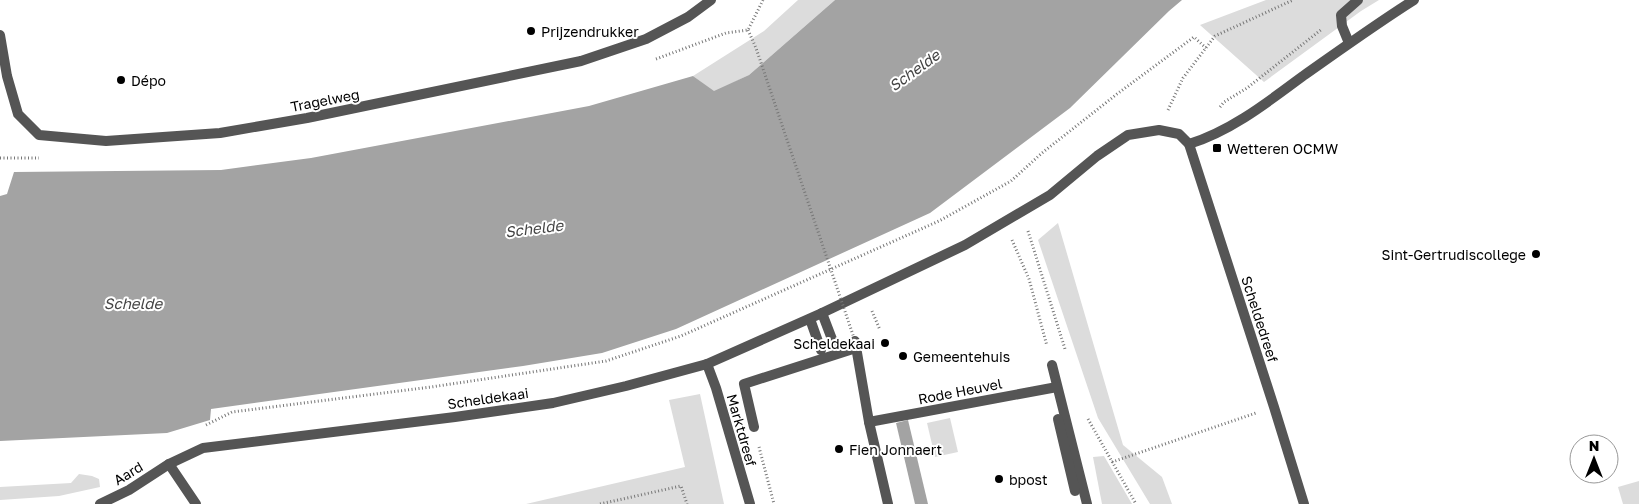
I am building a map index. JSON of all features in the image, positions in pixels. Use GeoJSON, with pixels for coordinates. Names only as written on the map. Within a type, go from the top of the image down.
{"type":"FeatureCollection","features":[{"type":"Feature","properties":{"kind":"street","name":"Tragelweg"},"geometry":{"type":"LineString","coordinates":[[0,35],[7,76],[18,114],[39,136],[106,140],[220,133],[307,118],[581,61],[646,38],[688,17],[711,0]]}},
{"type":"Feature","properties":{"kind":"street"},"geometry":{"type":"LineString","coordinates":[[1349,43],[1342,26],[1341,15],[1358,0]]}},
{"type":"Feature","properties":{"kind":"street"},"geometry":{"type":"LineString","coordinates":[[1159,130],[1179,134],[1189,144],[1209,138],[1275,97],[1349,43],[1414,0]]}},
{"type":"Feature","properties":{"kind":"street","name":"Scheldekaai"},"geometry":{"type":"LineString","coordinates":[[169,464],[204,448],[455,417],[552,402],[626,386],[707,364],[810,319],[965,245],[1050,194],[1098,156],[1128,136],[1159,130]]}},
{"type":"Feature","properties":{"kind":"street","name":"Scheldedreef"},"geometry":{"type":"LineString","coordinates":[[1189,144],[1304,504]]}},
{"type":"Feature","properties":{"kind":"street"},"geometry":{"type":"LineString","coordinates":[[822,313],[835,346]]}},
{"type":"Feature","properties":{"kind":"street"},"geometry":{"type":"LineString","coordinates":[[810,319],[821,350]]}},
{"type":"Feature","properties":{"kind":"street"},"geometry":{"type":"LineString","coordinates":[[754,427],[744,384],[856,345],[869,422],[888,504]]}},
{"type":"Feature","properties":{"kind":"street","name":"Marktdreef"},"geometry":{"type":"LineString","coordinates":[[707,364],[716,388],[750,504]]}},
{"type":"Feature","properties":{"kind":"street"},"geometry":{"type":"LineString","coordinates":[[1052,365],[1054,388],[1075,491]]}},
{"type":"Feature","properties":{"kind":"street"},"geometry":{"type":"LineString","coordinates":[[1054,388],[1087,504]]}},
{"type":"Feature","properties":{"kind":"street","name":"Rode Heuvel"},"geometry":{"type":"LineString","coordinates":[[869,422],[1054,388]]}},
{"type":"Feature","properties":{"kind":"street"},"geometry":{"type":"LineString","coordinates":[[169,464],[196,504]]}},
{"type":"Feature","properties":{"kind":"street","name":"Aard"},"geometry":{"type":"LineString","coordinates":[[100,504],[129,490],[169,464]]}},
{"type":"Feature","properties":{"kind":"path"},"geometry":{"type":"LineString","coordinates":[[763,0],[748,30],[756,48],[856,345]]}},
{"type":"Feature","properties":{"kind":"path"},"geometry":{"type":"LineString","coordinates":[[1159,130],[1183,78],[1215,36],[1293,0]]}},
{"type":"Feature","properties":{"kind":"path"},"geometry":{"type":"LineString","coordinates":[[1247,88],[1341,15]]}},
{"type":"Feature","properties":{"kind":"path"},"geometry":{"type":"LineString","coordinates":[[206,426],[232,412],[431,387],[606,361],[681,336],[939,221],[1010,181],[1117,94],[1194,37],[1206,48]]}},
{"type":"Feature","properties":{"kind":"path"},"geometry":{"type":"LineString","coordinates":[[1004,221],[1029,279],[1052,365]]}},
{"type":"Feature","properties":{"kind":"path"},"geometry":{"type":"LineString","coordinates":[[1112,462],[1274,407]]}},
{"type":"Feature","properties":{"kind":"path"},"geometry":{"type":"LineString","coordinates":[[754,427],[774,504]]}},
{"type":"Feature","properties":{"kind":"path"},"geometry":{"type":"LineString","coordinates":[[600,504],[681,486],[687,504]]}},
{"type":"Feature","properties":{"kind":"shaded area"},"geometry":{"type":"Polygon","coordinates":[[[798,0],[835,0],[749,75],[714,92],[693,76],[764,31],[798,0]]]}},
{"type":"Feature","properties":{"kind":"shaded area"},"geometry":{"type":"Polygon","coordinates":[[[1266,0],[1379,0],[1264,82],[1200,25],[1266,0]]]}},
{"type":"Feature","properties":{"kind":"shaded area"},"geometry":{"type":"Polygon","coordinates":[[[1058,223],[1123,445],[1162,477],[1172,504],[1150,504],[1098,418],[1038,240],[1058,223]]]}},
{"type":"Feature","properties":{"kind":"shaded area"},"geometry":{"type":"Polygon","coordinates":[[[700,394],[724,504],[526,504],[685,467],[669,400],[700,394]]]}},
{"type":"Feature","properties":{"kind":"shaded area"},"geometry":{"type":"Polygon","coordinates":[[[950,418],[958,452],[935,457],[927,423],[950,418]]]}},
{"type":"Feature","properties":{"kind":"shaded area"},"geometry":{"type":"Polygon","coordinates":[[[1104,456],[1132,504],[1102,504],[1093,457],[1104,456]]]}},
{"type":"Feature","properties":{"kind":"shaded area"},"geometry":{"type":"Polygon","coordinates":[[[79,474],[99,479],[100,487],[59,496],[0,500],[0,487],[71,483],[79,474]]]}},
{"type":"Feature","properties":{"kind":"shaded area"},"geometry":{"type":"Polygon","coordinates":[[[1639,481],[1639,504],[1623,504],[1618,487],[1639,481]]]}},
{"type":"Feature","properties":{"kind":"water","name":"Schelde"},"geometry":{"type":"Polygon","coordinates":[[[835,0],[1182,0],[1070,108],[930,213],[676,329],[602,353],[523,366],[211,409],[210,420],[167,433],[0,441],[0,196],[7,194],[14,172],[221,170],[311,158],[589,106],[693,76],[714,91],[749,75],[835,0]]]}},
{"type":"Feature","properties":{"kind":"water"},"geometry":{"type":"Polygon","coordinates":[[[908,420],[928,504],[915,504],[896,423],[908,420]]]}},
{"type":"Feature","properties":{"kind":"place","name":"Prijzendrukker"},"geometry":{"type":"Point","coordinates":[531,31]}},
{"type":"Feature","properties":{"kind":"place","name":"Dépo"},"geometry":{"type":"Point","coordinates":[121,80]}},
{"type":"Feature","properties":{"kind":"place","name":"Wetteren OCMW"},"geometry":{"type":"Point","coordinates":[1217,148]}},
{"type":"Feature","properties":{"kind":"place","name":"Sint-Gertrudiscollege"},"geometry":{"type":"Point","coordinates":[1536,254]}},
{"type":"Feature","properties":{"kind":"place","name":"Scheldekaai"},"geometry":{"type":"Point","coordinates":[885,343]}},
{"type":"Feature","properties":{"kind":"place","name":"Gemeentehuis"},"geometry":{"type":"Point","coordinates":[903,356]}},
{"type":"Feature","properties":{"kind":"place","name":"Fien Jonnaert"},"geometry":{"type":"Point","coordinates":[839,449]}},
{"type":"Feature","properties":{"kind":"place","name":"bpost"},"geometry":{"type":"Point","coordinates":[999,479]}}]}
